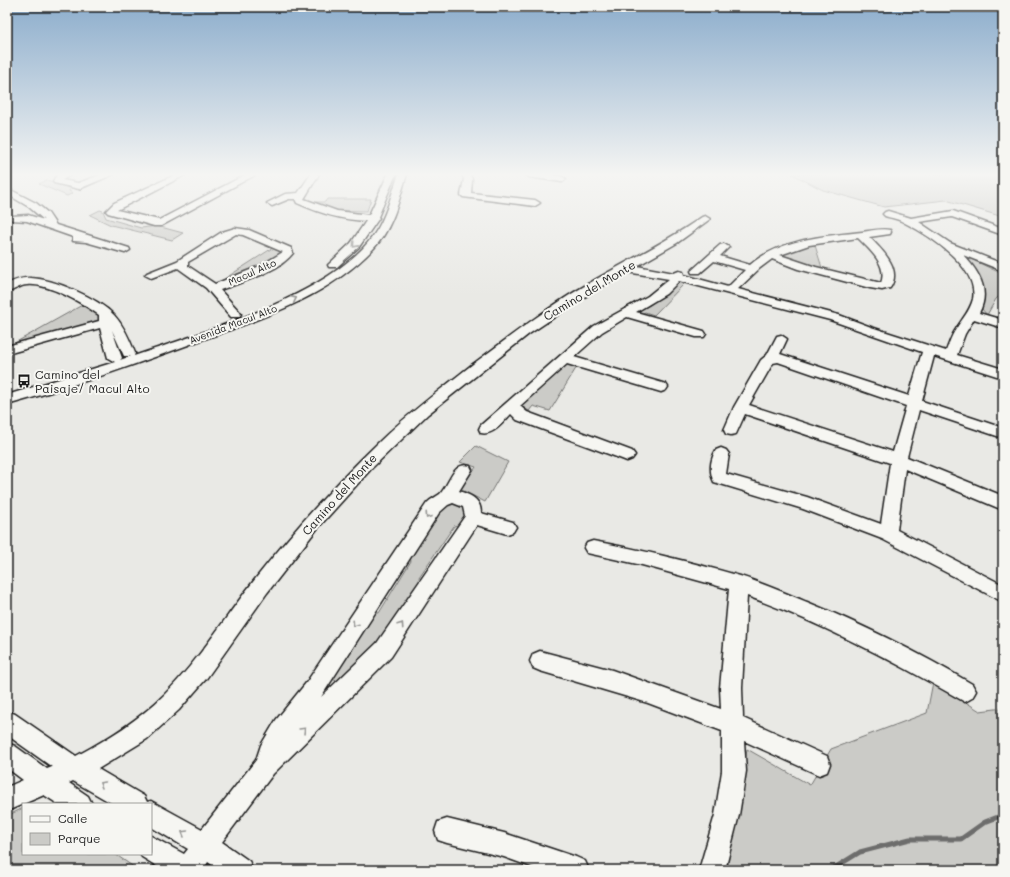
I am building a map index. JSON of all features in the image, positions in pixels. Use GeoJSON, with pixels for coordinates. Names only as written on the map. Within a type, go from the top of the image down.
{"type":"FeatureCollection","features":[{"type":"Feature","properties":{"kind":"street"},"geometry":{"type":"LineString","coordinates":[[11,220],[21,215]]}},
{"type":"Feature","properties":{"kind":"street"},"geometry":{"type":"LineString","coordinates":[[43,215],[52,227]]}},
{"type":"Feature","properties":{"kind":"street"},"geometry":{"type":"LineString","coordinates":[[124,215],[151,223],[161,223],[176,215]]}},
{"type":"Feature","properties":{"kind":"street"},"geometry":{"type":"LineString","coordinates":[[350,215],[374,216]]}},
{"type":"Feature","properties":{"kind":"street","name":"Avenida Macul Alto"},"geometry":{"type":"LineString","coordinates":[[7,400],[144,357],[262,313],[309,291],[346,267],[375,240],[389,215]]}},
{"type":"Feature","properties":{"kind":"street"},"geometry":{"type":"LineString","coordinates":[[891,215],[910,221],[947,244],[1003,268]]}},
{"type":"Feature","properties":{"kind":"street"},"geometry":{"type":"LineString","coordinates":[[910,221],[947,215]]}},
{"type":"Feature","properties":{"kind":"street"},"geometry":{"type":"LineString","coordinates":[[956,215],[1003,232]]}},
{"type":"Feature","properties":{"kind":"street","name":"Avenida Macul Alto"},"geometry":{"type":"LineString","coordinates":[[7,390],[129,353],[235,314],[284,294],[321,273],[352,248],[362,237],[374,216]]}},
{"type":"Feature","properties":{"kind":"street"},"geometry":{"type":"LineString","coordinates":[[11,220],[26,218],[70,234],[74,238],[87,239],[125,250]]}},
{"type":"Feature","properties":{"kind":"street","name":"Camino del Monte"},"geometry":{"type":"LineString","coordinates":[[7,799],[94,761],[121,744],[155,719],[174,702],[206,664],[260,587],[344,486],[406,425],[446,391],[528,328],[570,300],[681,237],[705,219]]}},
{"type":"Feature","properties":{"kind":"street","name":"Macul Alto"},"geometry":{"type":"LineString","coordinates":[[151,275],[181,263],[228,233],[235,231],[245,232],[288,251],[286,256],[266,267],[213,289]]}},
{"type":"Feature","properties":{"kind":"street"},"geometry":{"type":"LineString","coordinates":[[731,290],[752,269],[770,255],[795,245],[815,240],[862,236],[886,232]]}},
{"type":"Feature","properties":{"kind":"street"},"geometry":{"type":"LineString","coordinates":[[770,255],[793,264],[837,276],[878,286],[886,286],[888,283],[888,272],[883,258],[862,236]]}},
{"type":"Feature","properties":{"kind":"street"},"geometry":{"type":"LineString","coordinates":[[947,244],[961,259],[978,284],[979,297],[972,315],[960,333],[950,356]]}},
{"type":"Feature","properties":{"kind":"street"},"geometry":{"type":"LineString","coordinates":[[486,429],[598,329],[660,294],[724,248]]}},
{"type":"Feature","properties":{"kind":"street"},"geometry":{"type":"LineString","coordinates":[[961,259],[963,255],[976,257]]}},
{"type":"Feature","properties":{"kind":"street"},"geometry":{"type":"LineString","coordinates":[[713,257],[752,269]]}},
{"type":"Feature","properties":{"kind":"street","name":"Macul Alto"},"geometry":{"type":"LineString","coordinates":[[181,263],[182,267],[213,289],[235,314]]}},
{"type":"Feature","properties":{"kind":"street"},"geometry":{"type":"LineString","coordinates":[[630,265],[686,275],[731,290],[781,304],[798,312],[833,323],[867,330],[1003,374]]}},
{"type":"Feature","properties":{"kind":"street"},"geometry":{"type":"LineString","coordinates":[[7,289],[23,282],[36,282],[81,298],[116,327],[129,353]]}},
{"type":"Feature","properties":{"kind":"street"},"geometry":{"type":"LineString","coordinates":[[625,313],[700,334]]}},
{"type":"Feature","properties":{"kind":"street"},"geometry":{"type":"LineString","coordinates":[[972,315],[1003,324]]}},
{"type":"Feature","properties":{"kind":"street"},"geometry":{"type":"LineString","coordinates":[[7,350],[104,318]]}},
{"type":"Feature","properties":{"kind":"street"},"geometry":{"type":"LineString","coordinates":[[104,318],[114,358]]}},
{"type":"Feature","properties":{"kind":"street"},"geometry":{"type":"LineString","coordinates":[[731,430],[741,407],[768,360],[772,358],[781,339]]}},
{"type":"Feature","properties":{"kind":"street"},"geometry":{"type":"LineString","coordinates":[[888,534],[898,460],[929,350]]}},
{"type":"Feature","properties":{"kind":"street"},"geometry":{"type":"LineString","coordinates":[[772,358],[779,358],[1003,433]]}},
{"type":"Feature","properties":{"kind":"street"},"geometry":{"type":"LineString","coordinates":[[566,359],[662,387]]}},
{"type":"Feature","properties":{"kind":"street"},"geometry":{"type":"LineString","coordinates":[[511,406],[522,416],[627,455]]}},
{"type":"Feature","properties":{"kind":"street"},"geometry":{"type":"LineString","coordinates":[[741,407],[898,460],[1003,503]]}},
{"type":"Feature","properties":{"kind":"street"},"geometry":{"type":"LineString","coordinates":[[721,454],[718,473],[720,478],[807,504],[888,534],[1003,594]]}},
{"type":"Feature","properties":{"kind":"street"},"geometry":{"type":"LineString","coordinates":[[265,766],[269,753],[284,728],[313,690],[433,508],[445,498],[464,470]]}},
{"type":"Feature","properties":{"kind":"street"},"geometry":{"type":"LineString","coordinates":[[152,849],[187,870],[265,766],[384,650],[473,517],[473,507],[468,501],[456,496],[445,498]]}},
{"type":"Feature","properties":{"kind":"street"},"geometry":{"type":"LineString","coordinates":[[473,517],[507,527]]}},
{"type":"Feature","properties":{"kind":"street"},"geometry":{"type":"LineString","coordinates":[[593,548],[670,564],[739,584],[800,607],[843,626],[918,664],[965,691]]}},
{"type":"Feature","properties":{"kind":"street"},"geometry":{"type":"LineString","coordinates":[[712,870],[727,815],[734,771],[731,688],[739,584]]}},
{"type":"Feature","properties":{"kind":"street"},"geometry":{"type":"LineString","coordinates":[[540,661],[593,674],[654,693],[733,724],[818,764]]}},
{"type":"Feature","properties":{"kind":"street"},"geometry":{"type":"LineString","coordinates":[[7,722],[75,769],[134,803]]}},
{"type":"Feature","properties":{"kind":"street"},"geometry":{"type":"LineString","coordinates":[[7,754],[45,782],[78,803]]}},
{"type":"Feature","properties":{"kind":"street"},"geometry":{"type":"LineString","coordinates":[[152,814],[205,845],[240,870]]}},
{"type":"Feature","properties":{"kind":"street"},"geometry":{"type":"LineString","coordinates":[[447,830],[504,845],[576,870]]}},
{"type":"Feature","properties":{"kind":"green space"},"geometry":{"type":"Polygon","coordinates":[[[90,215],[105,215],[106,218],[141,228],[157,226],[183,233],[172,240],[111,225],[90,215]]]}},
{"type":"Feature","properties":{"kind":"green space"},"geometry":{"type":"Polygon","coordinates":[[[814,242],[823,271],[782,258],[779,254],[814,242]]]}},
{"type":"Feature","properties":{"kind":"green space"},"geometry":{"type":"Polygon","coordinates":[[[274,247],[284,252],[223,283],[221,281],[274,247]]]}},
{"type":"Feature","properties":{"kind":"green space"},"geometry":{"type":"Polygon","coordinates":[[[968,257],[977,259],[975,261],[998,272],[1003,271],[1003,293],[996,299],[987,315],[981,308],[984,295],[967,261],[968,257]]]}},
{"type":"Feature","properties":{"kind":"green space"},"geometry":{"type":"Polygon","coordinates":[[[679,282],[684,284],[654,315],[645,312],[640,315],[634,313],[650,305],[679,282]]]}},
{"type":"Feature","properties":{"kind":"green space"},"geometry":{"type":"Polygon","coordinates":[[[84,304],[96,312],[102,319],[13,347],[11,345],[84,304]]]}},
{"type":"Feature","properties":{"kind":"green space"},"geometry":{"type":"Polygon","coordinates":[[[568,363],[578,365],[550,411],[533,406],[529,411],[518,404],[568,363]]]}},
{"type":"Feature","properties":{"kind":"green space"},"geometry":{"type":"Polygon","coordinates":[[[476,446],[508,462],[485,502],[460,489],[476,467],[460,462],[476,446]]]}},
{"type":"Feature","properties":{"kind":"green space"},"geometry":{"type":"Polygon","coordinates":[[[458,500],[465,505],[466,517],[462,524],[454,526],[419,577],[420,585],[385,638],[341,683],[332,679],[372,613],[379,613],[411,561],[409,554],[442,508],[458,500]]]}},
{"type":"Feature","properties":{"kind":"green space"},"geometry":{"type":"Polygon","coordinates":[[[933,682],[980,711],[1003,708],[1003,870],[727,870],[747,749],[810,785],[831,749],[927,713],[933,682]]]}},
{"type":"Feature","properties":{"kind":"green space"},"geometry":{"type":"Polygon","coordinates":[[[22,808],[22,855],[116,855],[138,870],[7,870],[7,816],[22,808]]]}},
{"type":"Feature","properties":{"kind":"waterway"},"geometry":{"type":"LineString","coordinates":[[831,870],[860,852],[910,839],[961,839],[985,822],[1003,815]]}},
{"type":"Feature","properties":{"kind":"place","name":"Camino del Paisaje/ Macul Alto"},"geometry":{"type":"Point","coordinates":[24,381]}}]}
